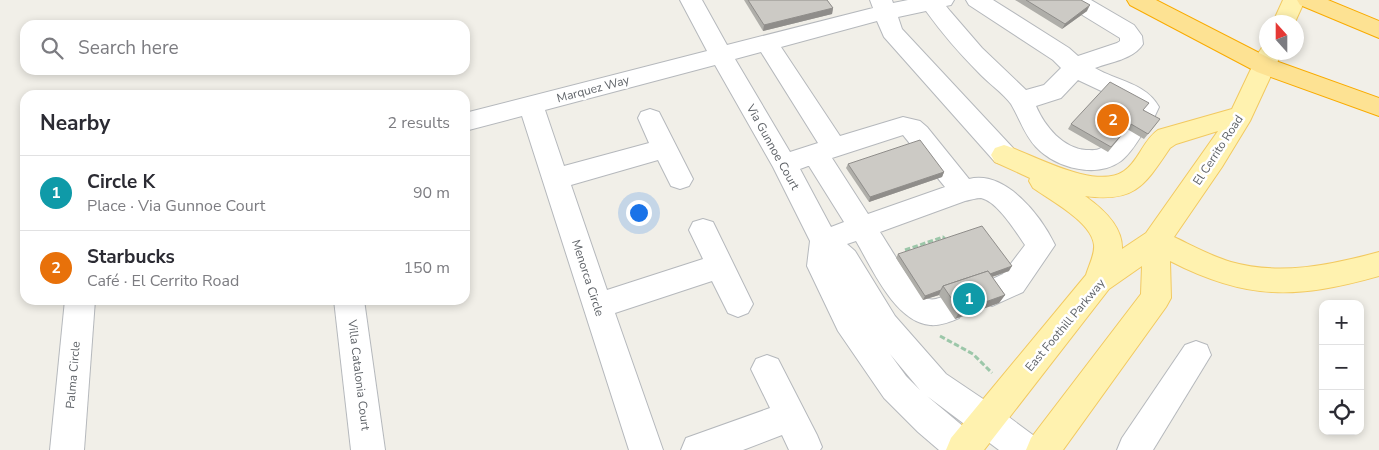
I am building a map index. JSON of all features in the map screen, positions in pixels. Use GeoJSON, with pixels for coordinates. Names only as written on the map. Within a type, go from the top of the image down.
{"type":"FeatureCollection","features":[{"type":"Feature","properties":{"kind":"highway"},"geometry":{"type":"LineString","coordinates":[[1138,0],[1259,55]]}},
{"type":"Feature","properties":{"kind":"highway"},"geometry":{"type":"LineString","coordinates":[[1308,0],[1370,14]]}},
{"type":"Feature","properties":{"kind":"highway"},"geometry":{"type":"LineString","coordinates":[[1270,60],[1379,106]]}},
{"type":"Feature","properties":{"kind":"main road"},"geometry":{"type":"LineString","coordinates":[[1287,15],[1294,0]]}},
{"type":"Feature","properties":{"kind":"main road","name":"El Cerrito Road"},"geometry":{"type":"LineString","coordinates":[[1156,241],[1213,160],[1241,114],[1268,60]]}},
{"type":"Feature","properties":{"kind":"main road"},"geometry":{"type":"LineString","coordinates":[[1004,155],[1038,171],[1074,183],[1096,187],[1118,185],[1134,178],[1161,141],[1167,137],[1241,114]]}},
{"type":"Feature","properties":{"kind":"main road"},"geometry":{"type":"LineString","coordinates":[[1004,155],[1090,215],[1103,229],[1108,246],[1099,280]]}},
{"type":"Feature","properties":{"kind":"main road"},"geometry":{"type":"LineString","coordinates":[[1043,450],[1156,298],[1156,241],[1212,267],[1242,277],[1265,280],[1296,280],[1324,277],[1379,264]]}},
{"type":"Feature","properties":{"kind":"main road","name":"East Foothill Parkway"},"geometry":{"type":"LineString","coordinates":[[964,450],[1099,280],[1156,241]]}},
{"type":"Feature","properties":{"kind":"street","name":"Via Gunnoe Court"},"geometry":{"type":"LineString","coordinates":[[692,0],[721,55],[784,164],[824,241],[845,259],[884,325],[935,384],[987,420],[1025,450]]}},
{"type":"Feature","properties":{"kind":"street"},"geometry":{"type":"LineString","coordinates":[[938,1],[947,24],[992,74],[1020,99],[1027,117],[1038,133],[1056,151],[1068,157],[1088,160],[1107,157],[1115,152],[1137,124],[1147,107],[1141,99],[1128,91],[1099,81],[1074,66],[1061,54],[978,0]]}},
{"type":"Feature","properties":{"kind":"street"},"geometry":{"type":"LineString","coordinates":[[1020,99],[1038,99],[1052,93],[1069,77],[1074,66],[1125,49],[1132,44],[1131,36],[1126,30],[1074,0]]}},
{"type":"Feature","properties":{"kind":"street","name":"Marquez Way"},"geometry":{"type":"LineString","coordinates":[[470,121],[767,43],[883,6],[938,1]]}},
{"type":"Feature","properties":{"kind":"street"},"geometry":{"type":"LineString","coordinates":[[883,6],[892,32],[1004,155]]}},
{"type":"Feature","properties":{"kind":"street"},"geometry":{"type":"LineString","coordinates":[[767,43],[842,151],[862,227],[905,295],[914,306],[924,313],[949,310]]}},
{"type":"Feature","properties":{"kind":"street","name":"Menorca Circle"},"geometry":{"type":"LineString","coordinates":[[531,106],[646,450]]}},
{"type":"Feature","properties":{"kind":"street"},"geometry":{"type":"LineString","coordinates":[[650,118],[680,179]]}},
{"type":"Feature","properties":{"kind":"street"},"geometry":{"type":"LineString","coordinates":[[784,164],[889,142],[904,126],[911,128],[918,134],[963,191]]}},
{"type":"Feature","properties":{"kind":"street"},"geometry":{"type":"LineString","coordinates":[[556,179],[665,148]]}},
{"type":"Feature","properties":{"kind":"street"},"geometry":{"type":"LineString","coordinates":[[964,450],[929,421],[895,387],[854,330],[821,266],[824,241],[862,227],[896,204],[927,193],[981,188],[992,191],[1004,197],[1041,245],[1013,283],[992,293]]}},
{"type":"Feature","properties":{"kind":"street"},"geometry":{"type":"LineString","coordinates":[[702,230],[738,304]]}},
{"type":"Feature","properties":{"kind":"street"},"geometry":{"type":"LineString","coordinates":[[597,306],[720,266]]}},
{"type":"Feature","properties":{"kind":"street","name":"Palma Circle"},"geometry":{"type":"LineString","coordinates":[[67,450],[80,305]]}},
{"type":"Feature","properties":{"kind":"street","name":"Villa Catalonia Court"},"geometry":{"type":"LineString","coordinates":[[350,305],[368,450]]}},
{"type":"Feature","properties":{"kind":"street"},"geometry":{"type":"LineString","coordinates":[[1134,450],[1196,355]]}},
{"type":"Feature","properties":{"kind":"street"},"geometry":{"type":"LineString","coordinates":[[767,369],[805,447]]}},
{"type":"Feature","properties":{"kind":"street"},"geometry":{"type":"LineString","coordinates":[[698,450],[790,417]]}},
{"type":"Feature","properties":{"kind":"building"},"geometry":{"type":"Polygon","coordinates":[[[748,0],[827,0],[833,8],[764,25],[748,0]]]}},
{"type":"Feature","properties":{"kind":"building"},"geometry":{"type":"Polygon","coordinates":[[[1026,0],[1081,0],[1090,5],[1065,24],[1026,0]]]}},
{"type":"Feature","properties":{"kind":"building"},"geometry":{"type":"Polygon","coordinates":[[[1110,82],[1149,103],[1143,110],[1160,119],[1148,134],[1131,124],[1111,147],[1071,124],[1110,82]]]}},
{"type":"Feature","properties":{"kind":"building"},"geometry":{"type":"Polygon","coordinates":[[[920,140],[944,172],[870,197],[848,164],[920,140]]]}},
{"type":"Feature","properties":{"kind":"building"},"geometry":{"type":"Polygon","coordinates":[[[982,226],[1012,266],[990,274],[988,271],[943,286],[941,290],[925,296],[898,254],[982,226]]]}},
{"type":"Feature","properties":{"kind":"building"},"geometry":{"type":"Polygon","coordinates":[[[988,271],[1005,295],[960,311],[943,286],[988,271]]]}},
{"type":"Feature","properties":{"kind":"place","name":"Starbucks"},"geometry":{"type":"Point","coordinates":[1113,120]}},
{"type":"Feature","properties":{"kind":"place","name":"Circle K"},"geometry":{"type":"Point","coordinates":[969,299]}}]}
